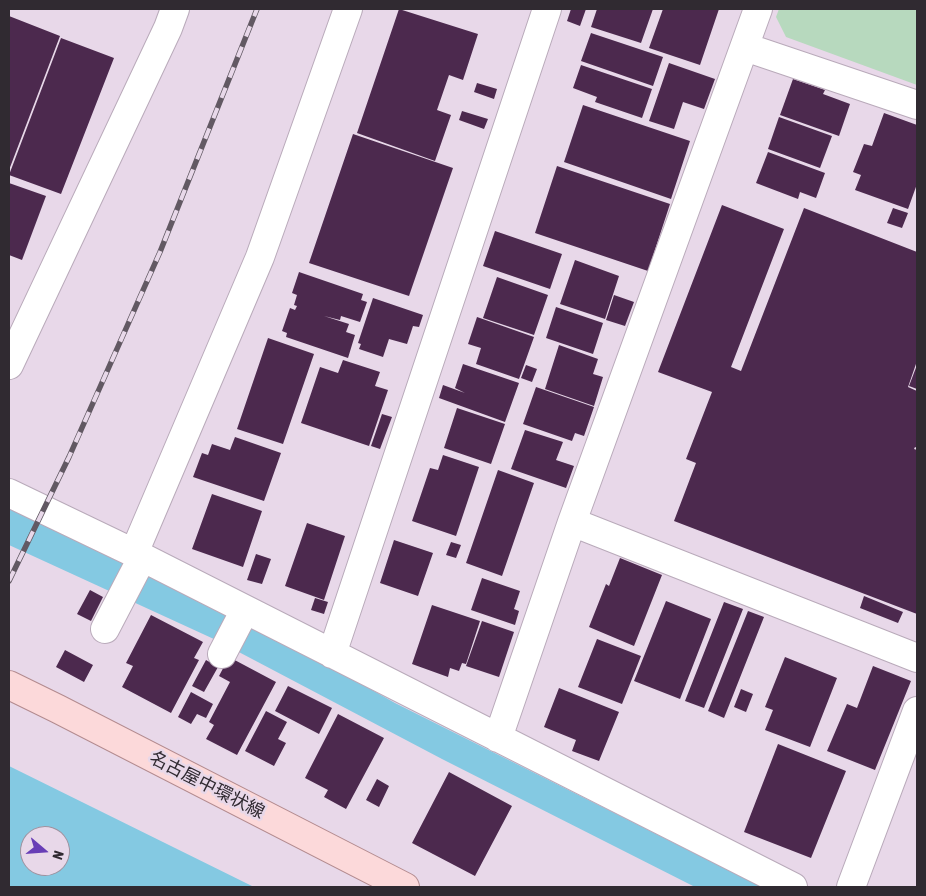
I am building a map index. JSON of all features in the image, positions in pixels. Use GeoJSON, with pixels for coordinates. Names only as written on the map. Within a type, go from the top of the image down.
{"type":"FeatureCollection","features":[{"type":"Feature","properties":{"kind":"main road","name":"名古屋中環状線"},"geometry":{"type":"LineString","coordinates":[[9,685],[405,887]]}},
{"type":"Feature","properties":{"kind":"street"},"geometry":{"type":"LineString","coordinates":[[9,365],[168,28],[175,9]]}},
{"type":"Feature","properties":{"kind":"street"},"geometry":{"type":"LineString","coordinates":[[105,629],[138,559],[260,257],[348,9]]}},
{"type":"Feature","properties":{"kind":"street"},"geometry":{"type":"LineString","coordinates":[[332,654],[546,9]]}},
{"type":"Feature","properties":{"kind":"street"},"geometry":{"type":"LineString","coordinates":[[498,738],[572,522],[758,9]]}},
{"type":"Feature","properties":{"kind":"street"},"geometry":{"type":"LineString","coordinates":[[745,47],[917,105]]}},
{"type":"Feature","properties":{"kind":"street"},"geometry":{"type":"LineString","coordinates":[[9,493],[242,614],[332,654],[793,887]]}},
{"type":"Feature","properties":{"kind":"street"},"geometry":{"type":"LineString","coordinates":[[572,522],[917,658]]}},
{"type":"Feature","properties":{"kind":"street"},"geometry":{"type":"LineString","coordinates":[[222,654],[242,614]]}},
{"type":"Feature","properties":{"kind":"street"},"geometry":{"type":"LineString","coordinates":[[851,887],[917,712]]}},
{"type":"Feature","properties":{"kind":"green space"},"geometry":{"type":"Polygon","coordinates":[[[779,9],[917,9],[917,85],[786,37],[776,17],[779,9]]]}},
{"type":"Feature","properties":{"kind":"water"},"geometry":{"type":"Polygon","coordinates":[[[9,506],[323,662],[395,703],[762,887],[695,887],[442,759],[216,640],[9,545],[9,506]]]}},
{"type":"Feature","properties":{"kind":"water"},"geometry":{"type":"Polygon","coordinates":[[[9,766],[254,887],[9,887],[9,766]]]}},
{"type":"Feature","properties":{"kind":"building"},"geometry":{"type":"Polygon","coordinates":[[[399,9],[478,34],[463,80],[449,75],[437,110],[451,115],[435,161],[357,133],[399,9]]]}},
{"type":"Feature","properties":{"kind":"building"},"geometry":{"type":"Polygon","coordinates":[[[571,9],[586,9],[580,26],[567,21],[571,9]]]}},
{"type":"Feature","properties":{"kind":"building"},"geometry":{"type":"Polygon","coordinates":[[[597,9],[653,9],[641,43],[591,27],[597,9]]]}},
{"type":"Feature","properties":{"kind":"building"},"geometry":{"type":"Polygon","coordinates":[[[663,9],[719,9],[700,65],[649,48],[663,9]]]}},
{"type":"Feature","properties":{"kind":"building"},"geometry":{"type":"Polygon","coordinates":[[[9,16],[60,36],[9,170],[9,16]]]}},
{"type":"Feature","properties":{"kind":"building"},"geometry":{"type":"Polygon","coordinates":[[[591,33],[663,57],[653,86],[581,61],[591,33]]]}},
{"type":"Feature","properties":{"kind":"building"},"geometry":{"type":"Polygon","coordinates":[[[61,38],[114,58],[61,194],[9,175],[61,38]]]}},
{"type":"Feature","properties":{"kind":"building"},"geometry":{"type":"Polygon","coordinates":[[[669,63],[715,79],[704,109],[683,102],[674,129],[649,121],[669,63]]]}},
{"type":"Feature","properties":{"kind":"building"},"geometry":{"type":"Polygon","coordinates":[[[581,65],[652,89],[642,118],[595,102],[597,97],[573,88],[581,65]]]}},
{"type":"Feature","properties":{"kind":"building"},"geometry":{"type":"Polygon","coordinates":[[[793,79],[825,90],[823,94],[850,104],[839,136],[780,115],[793,79]]]}},
{"type":"Feature","properties":{"kind":"building"},"geometry":{"type":"Polygon","coordinates":[[[477,83],[497,89],[494,99],[474,92],[477,83]]]}},
{"type":"Feature","properties":{"kind":"building"},"geometry":{"type":"Polygon","coordinates":[[[583,105],[690,141],[671,199],[564,162],[583,105]]]}},
{"type":"Feature","properties":{"kind":"building"},"geometry":{"type":"Polygon","coordinates":[[[462,111],[488,119],[484,129],[459,120],[462,111]]]}},
{"type":"Feature","properties":{"kind":"building"},"geometry":{"type":"Polygon","coordinates":[[[884,113],[917,125],[917,184],[908,209],[855,190],[861,175],[853,172],[864,144],[872,146],[884,113]]]}},
{"type":"Feature","properties":{"kind":"building"},"geometry":{"type":"Polygon","coordinates":[[[779,117],[832,136],[820,168],[768,149],[779,117]]]}},
{"type":"Feature","properties":{"kind":"building"},"geometry":{"type":"Polygon","coordinates":[[[353,134],[453,168],[409,296],[309,263],[353,134]]]}},
{"type":"Feature","properties":{"kind":"building"},"geometry":{"type":"Polygon","coordinates":[[[768,152],[825,173],[816,198],[800,192],[798,199],[756,183],[768,152]]]}},
{"type":"Feature","properties":{"kind":"building"},"geometry":{"type":"Polygon","coordinates":[[[557,166],[670,204],[648,271],[535,233],[557,166]]]}},
{"type":"Feature","properties":{"kind":"building"},"geometry":{"type":"Polygon","coordinates":[[[9,183],[46,196],[22,260],[9,255],[9,183]]]}},
{"type":"Feature","properties":{"kind":"building"},"geometry":{"type":"Polygon","coordinates":[[[722,205],[784,229],[731,367],[741,371],[804,208],[917,252],[917,361],[908,387],[917,391],[917,448],[915,447],[914,449],[917,450],[917,614],[674,521],[696,463],[686,459],[712,392],[658,372],[722,205]]]}},
{"type":"Feature","properties":{"kind":"building"},"geometry":{"type":"Polygon","coordinates":[[[893,208],[908,213],[902,228],[887,223],[893,208]]]}},
{"type":"Feature","properties":{"kind":"building"},"geometry":{"type":"Polygon","coordinates":[[[495,231],[562,254],[550,289],[483,266],[495,231]]]}},
{"type":"Feature","properties":{"kind":"building"},"geometry":{"type":"Polygon","coordinates":[[[575,260],[619,276],[605,319],[560,304],[575,260]]]}},
{"type":"Feature","properties":{"kind":"building"},"geometry":{"type":"Polygon","coordinates":[[[299,272],[363,294],[361,300],[367,302],[360,322],[341,316],[340,320],[324,316],[349,324],[346,332],[355,335],[348,358],[286,337],[287,333],[282,331],[290,308],[295,310],[297,306],[294,305],[297,295],[292,293],[299,272]]]}},
{"type":"Feature","properties":{"kind":"building"},"geometry":{"type":"Polygon","coordinates":[[[497,277],[548,295],[534,335],[483,318],[497,277]]]}},
{"type":"Feature","properties":{"kind":"building"},"geometry":{"type":"Polygon","coordinates":[[[614,295],[634,302],[625,326],[606,320],[614,295]]]}},
{"type":"Feature","properties":{"kind":"building"},"geometry":{"type":"Polygon","coordinates":[[[373,298],[423,315],[419,327],[413,326],[407,344],[389,339],[383,357],[359,349],[361,344],[358,343],[373,298]]]}},
{"type":"Feature","properties":{"kind":"building"},"geometry":{"type":"Polygon","coordinates":[[[556,307],[603,323],[593,354],[546,338],[556,307]]]}},
{"type":"Feature","properties":{"kind":"building"},"geometry":{"type":"Polygon","coordinates":[[[477,317],[534,337],[519,379],[476,364],[481,348],[468,344],[477,317]]]}},
{"type":"Feature","properties":{"kind":"building"},"geometry":{"type":"Polygon","coordinates":[[[268,338],[314,354],[283,444],[237,429],[268,338]]]}},
{"type":"Feature","properties":{"kind":"building"},"geometry":{"type":"Polygon","coordinates":[[[559,345],[598,359],[593,374],[603,377],[594,406],[545,389],[559,345]]]}},
{"type":"Feature","properties":{"kind":"building"},"geometry":{"type":"Polygon","coordinates":[[[343,360],[380,372],[375,386],[388,390],[369,446],[301,423],[320,367],[338,373],[343,360]]]}},
{"type":"Feature","properties":{"kind":"building"},"geometry":{"type":"Polygon","coordinates":[[[463,364],[519,383],[505,422],[439,398],[443,385],[465,393],[455,388],[463,364]]]}},
{"type":"Feature","properties":{"kind":"building"},"geometry":{"type":"Polygon","coordinates":[[[526,365],[537,369],[532,382],[521,378],[526,365]]]}},
{"type":"Feature","properties":{"kind":"building"},"geometry":{"type":"Polygon","coordinates":[[[917,365],[917,389],[909,386],[917,365]]]}},
{"type":"Feature","properties":{"kind":"building"},"geometry":{"type":"Polygon","coordinates":[[[536,387],[594,407],[584,436],[575,433],[572,441],[523,424],[536,387]]]}},
{"type":"Feature","properties":{"kind":"building"},"geometry":{"type":"Polygon","coordinates":[[[457,408],[505,424],[491,464],[444,448],[457,408]]]}},
{"type":"Feature","properties":{"kind":"building"},"geometry":{"type":"Polygon","coordinates":[[[382,414],[392,417],[380,449],[371,446],[382,414]]]}},
{"type":"Feature","properties":{"kind":"building"},"geometry":{"type":"Polygon","coordinates":[[[525,430],[563,442],[556,460],[574,466],[566,488],[511,469],[525,430]]]}},
{"type":"Feature","properties":{"kind":"building"},"geometry":{"type":"Polygon","coordinates":[[[235,437],[281,453],[264,501],[193,477],[202,453],[208,455],[212,444],[230,450],[235,437]]]}},
{"type":"Feature","properties":{"kind":"building"},"geometry":{"type":"Polygon","coordinates":[[[443,455],[479,467],[456,536],[412,521],[430,468],[438,470],[443,455]]]}},
{"type":"Feature","properties":{"kind":"building"},"geometry":{"type":"Polygon","coordinates":[[[498,470],[534,483],[502,576],[466,563],[498,470]]]}},
{"type":"Feature","properties":{"kind":"building"},"geometry":{"type":"Polygon","coordinates":[[[212,494],[262,511],[243,567],[192,549],[212,494]]]}},
{"type":"Feature","properties":{"kind":"building"},"geometry":{"type":"Polygon","coordinates":[[[307,523],[345,536],[324,600],[285,586],[307,523]]]}},
{"type":"Feature","properties":{"kind":"building"},"geometry":{"type":"Polygon","coordinates":[[[394,540],[433,553],[418,596],[380,583],[394,540]]]}},
{"type":"Feature","properties":{"kind":"building"},"geometry":{"type":"Polygon","coordinates":[[[451,542],[461,545],[456,558],[446,555],[451,542]]]}},
{"type":"Feature","properties":{"kind":"building"},"geometry":{"type":"Polygon","coordinates":[[[256,554],[271,559],[262,584],[247,580],[256,554]]]}},
{"type":"Feature","properties":{"kind":"building"},"geometry":{"type":"Polygon","coordinates":[[[620,558],[662,575],[634,646],[589,627],[606,584],[609,586],[620,558]]]}},
{"type":"Feature","properties":{"kind":"building"},"geometry":{"type":"Polygon","coordinates":[[[482,578],[520,591],[514,609],[519,611],[515,625],[471,610],[482,578]]]}},
{"type":"Feature","properties":{"kind":"building"},"geometry":{"type":"Polygon","coordinates":[[[90,590],[103,597],[91,621],[77,614],[90,590]]]}},
{"type":"Feature","properties":{"kind":"building"},"geometry":{"type":"Polygon","coordinates":[[[864,596],[903,612],[898,623],[860,608],[864,596]]]}},
{"type":"Feature","properties":{"kind":"building"},"geometry":{"type":"Polygon","coordinates":[[[315,598],[328,602],[324,614],[311,610],[315,598]]]}},
{"type":"Feature","properties":{"kind":"building"},"geometry":{"type":"Polygon","coordinates":[[[666,601],[711,619],[680,699],[634,681],[666,601]]]}},
{"type":"Feature","properties":{"kind":"building"},"geometry":{"type":"Polygon","coordinates":[[[724,602],[743,609],[704,708],[685,701],[724,602]]]}},
{"type":"Feature","properties":{"kind":"building"},"geometry":{"type":"Polygon","coordinates":[[[432,605],[480,621],[466,664],[462,663],[459,671],[450,668],[448,677],[412,664],[432,605]]]}},
{"type":"Feature","properties":{"kind":"building"},"geometry":{"type":"Polygon","coordinates":[[[748,611],[764,617],[724,718],[708,711],[748,611]]]}},
{"type":"Feature","properties":{"kind":"building"},"geometry":{"type":"Polygon","coordinates":[[[151,615],[203,642],[194,658],[199,660],[171,713],[122,687],[133,666],[126,663],[151,615]]]}},
{"type":"Feature","properties":{"kind":"building"},"geometry":{"type":"Polygon","coordinates":[[[482,621],[514,632],[499,677],[466,666],[482,621]]]}},
{"type":"Feature","properties":{"kind":"building"},"geometry":{"type":"Polygon","coordinates":[[[597,639],[641,656],[622,704],[578,687],[597,639]]]}},
{"type":"Feature","properties":{"kind":"building"},"geometry":{"type":"Polygon","coordinates":[[[65,650],[93,665],[84,682],[56,667],[65,650]]]}},
{"type":"Feature","properties":{"kind":"building"},"geometry":{"type":"Polygon","coordinates":[[[229,657],[276,682],[237,755],[206,739],[214,725],[209,722],[230,682],[219,676],[229,657]]]}},
{"type":"Feature","properties":{"kind":"building"},"geometry":{"type":"Polygon","coordinates":[[[785,657],[837,678],[810,747],[765,730],[773,710],[765,707],[785,657]]]}},
{"type":"Feature","properties":{"kind":"building"},"geometry":{"type":"Polygon","coordinates":[[[206,660],[218,667],[204,692],[192,686],[206,660]]]}},
{"type":"Feature","properties":{"kind":"building"},"geometry":{"type":"Polygon","coordinates":[[[873,666],[911,681],[875,770],[827,751],[847,704],[857,708],[873,666]]]}},
{"type":"Feature","properties":{"kind":"building"},"geometry":{"type":"Polygon","coordinates":[[[288,686],[332,708],[319,734],[275,711],[288,686]]]}},
{"type":"Feature","properties":{"kind":"building"},"geometry":{"type":"Polygon","coordinates":[[[559,688],[619,712],[599,761],[572,751],[576,740],[544,727],[559,688]]]}},
{"type":"Feature","properties":{"kind":"building"},"geometry":{"type":"Polygon","coordinates":[[[741,689],[753,694],[746,712],[734,707],[741,689]]]}},
{"type":"Feature","properties":{"kind":"building"},"geometry":{"type":"Polygon","coordinates":[[[191,692],[213,704],[206,718],[197,714],[191,724],[178,717],[191,692]]]}},
{"type":"Feature","properties":{"kind":"building"},"geometry":{"type":"Polygon","coordinates":[[[266,711],[287,722],[278,739],[286,743],[274,766],[245,751],[266,711]]]}},
{"type":"Feature","properties":{"kind":"building"},"geometry":{"type":"Polygon","coordinates":[[[338,714],[384,738],[346,809],[324,797],[328,790],[305,778],[338,714]]]}},
{"type":"Feature","properties":{"kind":"building"},"geometry":{"type":"Polygon","coordinates":[[[778,744],[846,771],[811,858],[744,832],[778,744]]]}},
{"type":"Feature","properties":{"kind":"building"},"geometry":{"type":"Polygon","coordinates":[[[449,772],[512,806],[475,876],[412,843],[449,772]]]}},
{"type":"Feature","properties":{"kind":"building"},"geometry":{"type":"Polygon","coordinates":[[[377,779],[389,786],[379,807],[366,800],[377,779]]]}},
{"type":"Feature","properties":{"kind":"railway"},"geometry":{"type":"LineString","coordinates":[[9,581],[69,457],[160,252],[257,9]]}}]}
